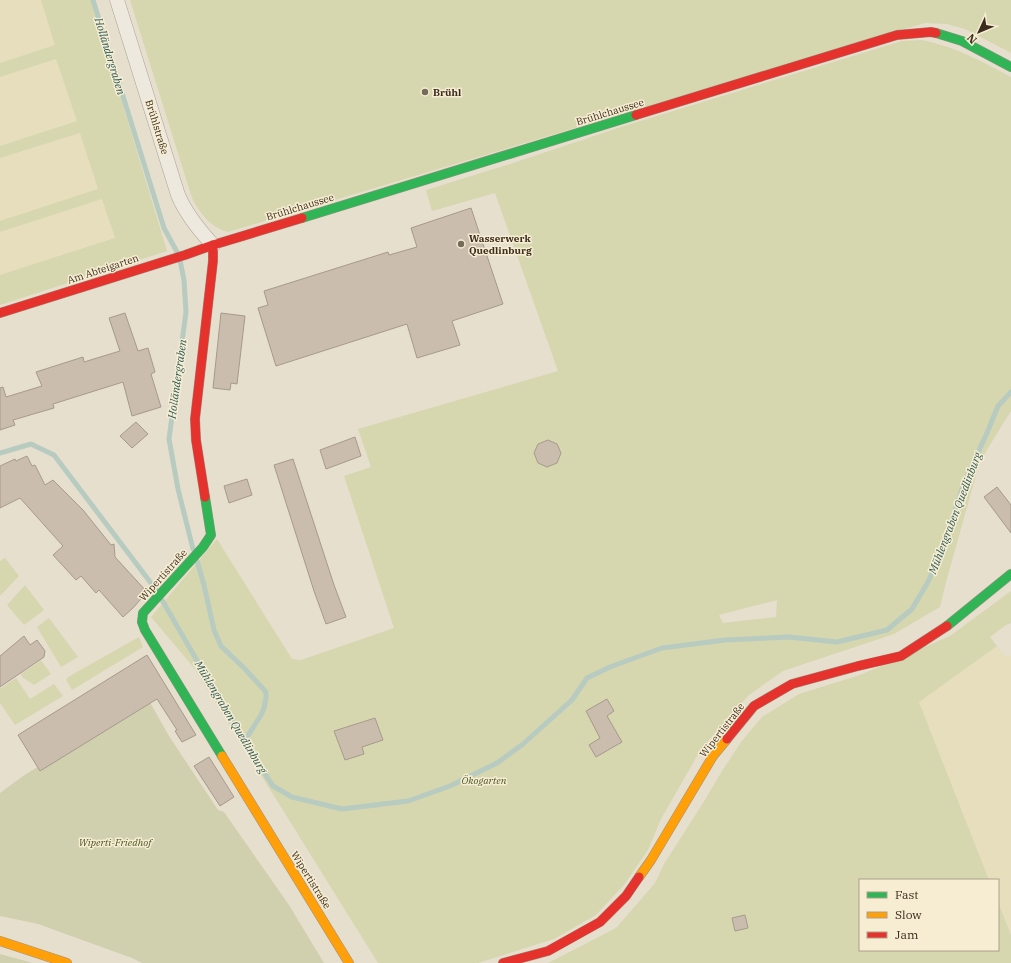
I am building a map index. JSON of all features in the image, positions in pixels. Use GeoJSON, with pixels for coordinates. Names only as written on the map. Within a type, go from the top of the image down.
{"type":"FeatureCollection","features":[{"type":"Feature","properties":{"kind":"street","name":"Brühlstraße"},"geometry":{"type":"LineString","coordinates":[[117,0],[178,195],[189,215],[213,245]]}},
{"type":"Feature","properties":{"kind":"street","name":"Brühlchaussee"},"geometry":{"type":"LineString","coordinates":[[213,245],[897,35],[931,32],[962,41],[1011,67]]}},
{"type":"Feature","properties":{"kind":"street","name":"Am Abteigarten"},"geometry":{"type":"LineString","coordinates":[[0,313],[213,245]]}},
{"type":"Feature","properties":{"kind":"street","name":"Wipertistraße"},"geometry":{"type":"LineString","coordinates":[[213,245],[213,261],[196,419],[196,440],[211,535],[203,547],[142,616],[142,623],[349,963]]}},
{"type":"Feature","properties":{"kind":"street","name":"Wipertistraße"},"geometry":{"type":"LineString","coordinates":[[503,963],[554,948],[600,922],[626,896],[651,860],[714,756],[754,706],[792,684],[901,656],[943,630],[1011,574]]}},
{"type":"Feature","properties":{"kind":"street"},"geometry":{"type":"LineString","coordinates":[[0,941],[67,963]]}},
{"type":"Feature","properties":{"kind":"shaded area"},"geometry":{"type":"Polygon","coordinates":[[[0,0],[41,0],[56,45],[0,63],[0,0]]]}},
{"type":"Feature","properties":{"kind":"shaded area"},"geometry":{"type":"Polygon","coordinates":[[[56,59],[77,121],[0,146],[0,77],[56,59]]]}},
{"type":"Feature","properties":{"kind":"shaded area"},"geometry":{"type":"Polygon","coordinates":[[[80,133],[98,190],[0,221],[0,158],[80,133]]]}},
{"type":"Feature","properties":{"kind":"shaded area"},"geometry":{"type":"Polygon","coordinates":[[[102,199],[115,239],[0,275],[0,232],[102,199]]]}},
{"type":"Feature","properties":{"kind":"shaded area"},"geometry":{"type":"Polygon","coordinates":[[[997,646],[1007,658],[1011,655],[1011,935],[999,905],[999,879],[989,879],[919,702],[997,646]]]}},
{"type":"Feature","properties":{"kind":"green space"},"geometry":{"type":"Polygon","coordinates":[[[41,0],[91,0],[167,251],[0,305],[0,275],[115,238],[102,199],[0,232],[0,221],[98,189],[80,133],[0,158],[0,146],[77,121],[56,59],[0,77],[0,63],[55,45],[41,0]]]}},
{"type":"Feature","properties":{"kind":"green space","name":"Brühl"},"geometry":{"type":"Polygon","coordinates":[[[130,0],[1011,0],[1011,53],[965,29],[947,24],[925,23],[228,232],[216,227],[206,219],[192,198],[130,0]]]}},
{"type":"Feature","properties":{"kind":"green space","name":"Ökogarten"},"geometry":{"type":"Polygon","coordinates":[[[922,40],[946,46],[979,60],[1011,77],[1011,411],[980,461],[940,607],[894,634],[783,671],[749,695],[701,749],[661,819],[648,850],[624,885],[596,915],[554,939],[478,963],[378,963],[195,669],[151,617],[217,539],[292,659],[301,660],[394,628],[344,476],[371,467],[358,429],[558,371],[495,193],[432,211],[426,190],[621,127],[902,41],[922,40]],[[777,600],[719,615],[723,623],[776,617],[777,600]]]}},
{"type":"Feature","properties":{"kind":"green space"},"geometry":{"type":"Polygon","coordinates":[[[5,558],[19,576],[0,596],[0,561],[5,558]]]}},
{"type":"Feature","properties":{"kind":"green space"},"geometry":{"type":"Polygon","coordinates":[[[25,585],[44,610],[24,625],[7,605],[25,585]]]}},
{"type":"Feature","properties":{"kind":"green space"},"geometry":{"type":"Polygon","coordinates":[[[1011,591],[1011,623],[990,637],[997,646],[919,702],[989,879],[859,879],[859,951],[999,951],[999,905],[1011,935],[1011,963],[548,963],[616,928],[655,883],[664,864],[722,771],[741,742],[762,717],[799,694],[860,675],[950,636],[1011,591]]]}},
{"type":"Feature","properties":{"kind":"green space"},"geometry":{"type":"Polygon","coordinates":[[[49,618],[78,657],[61,667],[37,627],[49,618]]]}},
{"type":"Feature","properties":{"kind":"green space"},"geometry":{"type":"Polygon","coordinates":[[[139,637],[143,647],[72,690],[66,680],[68,677],[139,637]]]}},
{"type":"Feature","properties":{"kind":"green space"},"geometry":{"type":"Polygon","coordinates":[[[41,660],[51,674],[34,685],[22,677],[21,674],[41,660]]]}},
{"type":"Feature","properties":{"kind":"green space"},"geometry":{"type":"Polygon","coordinates":[[[16,678],[30,699],[54,684],[63,696],[15,725],[0,703],[0,689],[16,678]]]}},
{"type":"Feature","properties":{"kind":"green space","name":"Wiperti-Friedhof"},"geometry":{"type":"Polygon","coordinates":[[[148,699],[169,736],[218,810],[224,812],[289,905],[324,963],[142,963],[38,924],[0,916],[0,793],[23,776],[148,699]]]}},
{"type":"Feature","properties":{"kind":"green space"},"geometry":{"type":"Polygon","coordinates":[[[0,954],[33,963],[0,963],[0,954]]]}},
{"type":"Feature","properties":{"kind":"building"},"geometry":{"type":"Polygon","coordinates":[[[471,208],[503,304],[452,321],[460,345],[417,358],[407,324],[276,366],[258,308],[268,305],[264,291],[388,252],[389,255],[417,247],[411,228],[471,208]]]}},
{"type":"Feature","properties":{"kind":"building"},"geometry":{"type":"Polygon","coordinates":[[[125,313],[138,351],[148,348],[155,372],[151,374],[161,407],[132,416],[123,382],[53,404],[54,408],[13,420],[15,425],[0,430],[0,388],[3,387],[6,397],[42,386],[36,372],[83,357],[84,362],[120,351],[109,318],[125,313]]]}},
{"type":"Feature","properties":{"kind":"building"},"geometry":{"type":"Polygon","coordinates":[[[221,313],[245,316],[237,384],[231,383],[230,390],[213,388],[221,313]]]}},
{"type":"Feature","properties":{"kind":"building"},"geometry":{"type":"Polygon","coordinates":[[[136,422],[148,434],[132,448],[120,436],[136,422]]]}},
{"type":"Feature","properties":{"kind":"building"},"geometry":{"type":"Polygon","coordinates":[[[355,437],[361,456],[326,469],[320,450],[355,437]]]}},
{"type":"Feature","properties":{"kind":"building"},"geometry":{"type":"Polygon","coordinates":[[[548,440],[557,444],[561,453],[557,463],[547,467],[538,463],[534,453],[538,444],[548,440]]]}},
{"type":"Feature","properties":{"kind":"building"},"geometry":{"type":"Polygon","coordinates":[[[27,456],[32,466],[35,465],[45,485],[53,480],[83,510],[111,545],[114,544],[115,557],[147,592],[123,617],[99,590],[96,593],[81,576],[76,580],[53,555],[63,546],[20,498],[0,508],[0,466],[15,459],[16,461],[27,456]]]}},
{"type":"Feature","properties":{"kind":"building"},"geometry":{"type":"Polygon","coordinates":[[[293,459],[334,585],[346,617],[326,624],[274,465],[293,459]]]}},
{"type":"Feature","properties":{"kind":"building"},"geometry":{"type":"Polygon","coordinates":[[[247,479],[252,495],[229,503],[224,486],[247,479]]]}},
{"type":"Feature","properties":{"kind":"building"},"geometry":{"type":"Polygon","coordinates":[[[997,487],[1011,505],[1011,533],[984,497],[997,487]]]}},
{"type":"Feature","properties":{"kind":"building"},"geometry":{"type":"Polygon","coordinates":[[[24,636],[30,645],[37,640],[45,651],[44,657],[0,687],[0,656],[24,636]]]}},
{"type":"Feature","properties":{"kind":"building"},"geometry":{"type":"Polygon","coordinates":[[[147,655],[196,735],[182,742],[175,731],[177,730],[157,699],[40,771],[18,735],[147,655]]]}},
{"type":"Feature","properties":{"kind":"building"},"geometry":{"type":"Polygon","coordinates":[[[607,699],[614,711],[607,716],[622,742],[596,757],[589,745],[600,738],[586,711],[607,699]]]}},
{"type":"Feature","properties":{"kind":"building"},"geometry":{"type":"Polygon","coordinates":[[[375,718],[383,740],[362,747],[364,754],[345,760],[334,731],[375,718]]]}},
{"type":"Feature","properties":{"kind":"building"},"geometry":{"type":"Polygon","coordinates":[[[209,757],[234,797],[220,806],[194,766],[209,757]]]}},
{"type":"Feature","properties":{"kind":"building"},"geometry":{"type":"Polygon","coordinates":[[[745,915],[748,928],[735,931],[732,918],[745,915]]]}},
{"type":"Feature","properties":{"kind":"waterway","name":"Holländergraben"},"geometry":{"type":"LineString","coordinates":[[93,0],[164,228],[177,252]]}},
{"type":"Feature","properties":{"kind":"waterway","name":"Holländergraben"},"geometry":{"type":"LineString","coordinates":[[180,260],[184,280],[186,312],[169,439],[178,489],[193,549]]}},
{"type":"Feature","properties":{"kind":"waterway","name":"Mühlengraben Quedlinburg"},"geometry":{"type":"LineString","coordinates":[[162,600],[244,742],[273,786],[292,797],[342,809],[408,801],[450,786],[497,763],[523,744],[572,700],[587,678],[610,667],[662,648],[725,640],[789,637],[837,642],[887,630],[912,609],[928,582],[944,545],[964,483],[998,406],[1011,392]]}},
{"type":"Feature","properties":{"kind":"waterway","name":"Mühlengraben Quedlinburg"},"geometry":{"type":"LineString","coordinates":[[0,453],[31,444],[54,455],[157,591]]}},
{"type":"Feature","properties":{"kind":"waterway","name":"Holländergraben"},"geometry":{"type":"LineString","coordinates":[[197,561],[214,630],[221,646],[266,692],[264,708],[261,715],[244,742]]}},
{"type":"Feature","properties":{"kind":"traffic: fast"},"geometry":{"type":"LineString","coordinates":[[936,33],[962,41],[1011,67]]}},
{"type":"Feature","properties":{"kind":"traffic: fast"},"geometry":{"type":"LineString","coordinates":[[302,218],[636,115]]}},
{"type":"Feature","properties":{"kind":"traffic: fast"},"geometry":{"type":"LineString","coordinates":[[205,497],[211,535],[203,547],[143,613],[142,622],[145,630],[222,756]]}},
{"type":"Feature","properties":{"kind":"traffic: fast"},"geometry":{"type":"LineString","coordinates":[[947,626],[1011,574]]}},
{"type":"Feature","properties":{"kind":"traffic: slow"},"geometry":{"type":"LineString","coordinates":[[639,877],[651,860],[713,756],[727,739]]}},
{"type":"Feature","properties":{"kind":"traffic: slow"},"geometry":{"type":"LineString","coordinates":[[222,756],[349,963]]}},
{"type":"Feature","properties":{"kind":"traffic: slow"},"geometry":{"type":"LineString","coordinates":[[0,941],[67,963]]}},
{"type":"Feature","properties":{"kind":"traffic: jam"},"geometry":{"type":"LineString","coordinates":[[636,115],[897,35],[931,32],[936,33]]}},
{"type":"Feature","properties":{"kind":"traffic: jam"},"geometry":{"type":"LineString","coordinates":[[0,313],[302,218]]}},
{"type":"Feature","properties":{"kind":"traffic: jam"},"geometry":{"type":"LineString","coordinates":[[205,497],[196,440],[195,419],[213,261],[213,245]]}},
{"type":"Feature","properties":{"kind":"traffic: jam"},"geometry":{"type":"LineString","coordinates":[[727,739],[754,706],[792,684],[901,656],[947,626]]}},
{"type":"Feature","properties":{"kind":"traffic: jam"},"geometry":{"type":"LineString","coordinates":[[503,963],[548,951],[600,922],[626,896],[639,877]]}},
{"type":"Feature","properties":{"kind":"place","name":"Brühl"},"geometry":{"type":"Point","coordinates":[425,92]}},
{"type":"Feature","properties":{"kind":"place","name":"Wasserwerk Quedlinburg"},"geometry":{"type":"Point","coordinates":[461,244]}}]}
